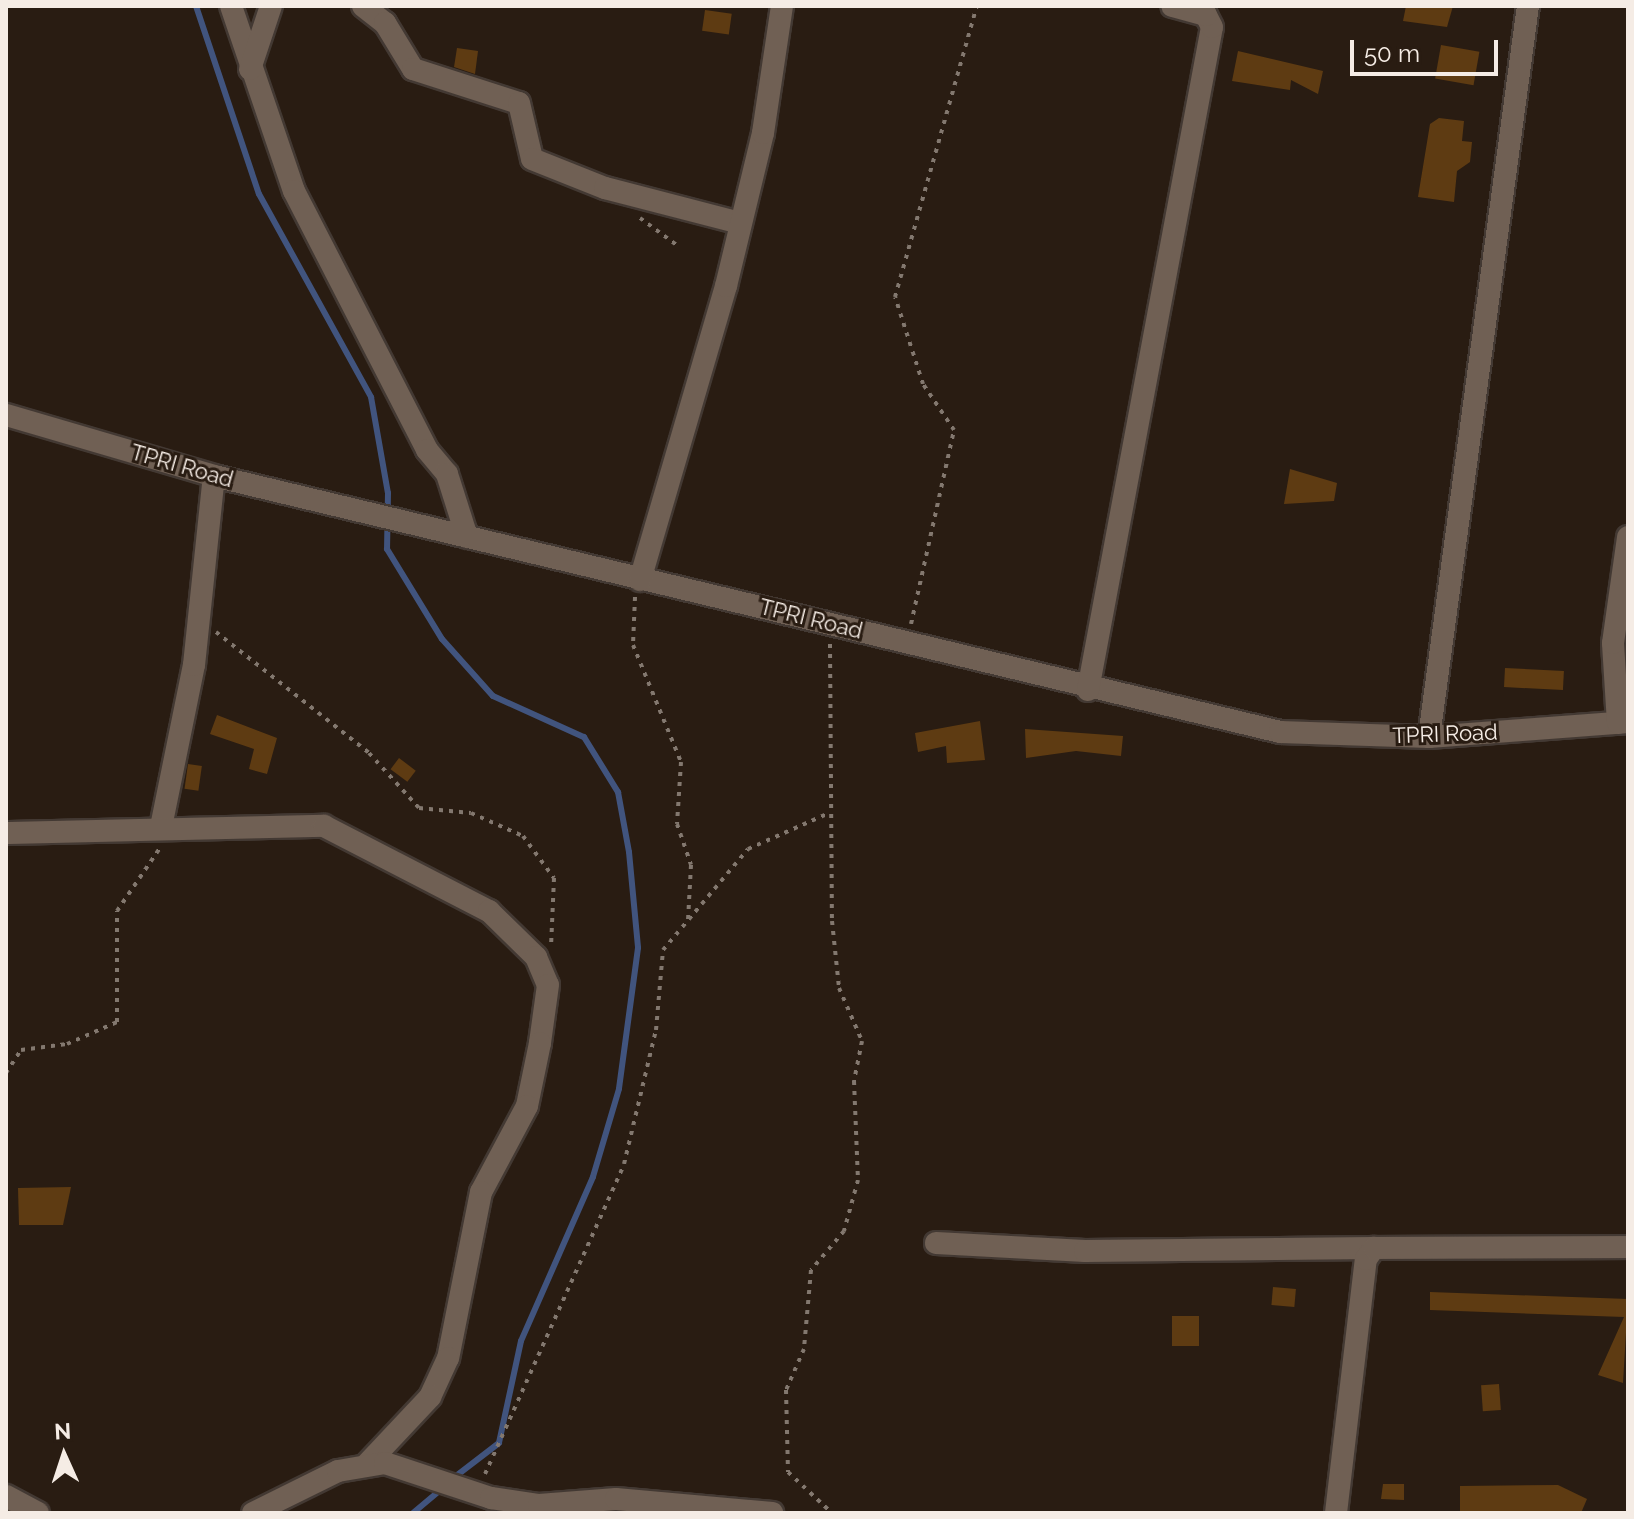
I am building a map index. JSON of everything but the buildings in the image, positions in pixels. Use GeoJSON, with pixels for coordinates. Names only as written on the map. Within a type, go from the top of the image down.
{"type":"FeatureCollection","features":[{"type":"Feature","properties":{"kind":"street"},"geometry":{"type":"LineString","coordinates":[[231,6],[294,191],[427,450],[447,474],[467,537]]}},
{"type":"Feature","properties":{"kind":"street"},"geometry":{"type":"LineString","coordinates":[[250,69],[271,6]]}},
{"type":"Feature","properties":{"kind":"street"},"geometry":{"type":"LineString","coordinates":[[363,6],[385,23],[413,69],[519,103],[532,159],[605,188],[740,223]]}},
{"type":"Feature","properties":{"kind":"street"},"geometry":{"type":"LineString","coordinates":[[640,580],[763,133],[782,6]]}},
{"type":"Feature","properties":{"kind":"street"},"geometry":{"type":"LineString","coordinates":[[1088,690],[1212,27],[1206,15],[1172,6]]}},
{"type":"Feature","properties":{"kind":"street"},"geometry":{"type":"LineString","coordinates":[[1429,737],[1528,6]]}},
{"type":"Feature","properties":{"kind":"street","name":"TPRI Road"},"geometry":{"type":"LineString","coordinates":[[6,415],[214,476],[909,642],[1088,690],[1280,732],[1429,737],[1623,723]]}},
{"type":"Feature","properties":{"kind":"street"},"geometry":{"type":"LineString","coordinates":[[161,827],[199,619],[214,476]]}},
{"type":"Feature","properties":{"kind":"street"},"geometry":{"type":"LineString","coordinates":[[1623,723],[1613,643],[1628,537]]}},
{"type":"Feature","properties":{"kind":"street"},"geometry":{"type":"LineString","coordinates":[[6,833],[161,827],[324,826],[360,838],[489,911],[546,976],[527,1106],[481,1192],[441,1378],[368,1463],[253,1513]]}},
{"type":"Feature","properties":{"kind":"street"},"geometry":{"type":"LineString","coordinates":[[936,1243],[1374,1248],[1628,1247]]}},
{"type":"Feature","properties":{"kind":"street"},"geometry":{"type":"LineString","coordinates":[[1336,1513],[1366,1259],[1374,1248]]}},
{"type":"Feature","properties":{"kind":"street"},"geometry":{"type":"LineString","coordinates":[[368,1463],[407,1468],[477,1492],[539,1505],[616,1499],[772,1513]]}},
{"type":"Feature","properties":{"kind":"street"},"geometry":{"type":"LineString","coordinates":[[6,1496],[38,1513]]}},
{"type":"Feature","properties":{"kind":"path"},"geometry":{"type":"LineString","coordinates":[[909,642],[954,430],[923,384],[895,297],[977,6]]}},
{"type":"Feature","properties":{"kind":"path"},"geometry":{"type":"LineString","coordinates":[[640,580],[630,614],[633,645],[681,762],[677,824],[691,865],[688,921]]}},
{"type":"Feature","properties":{"kind":"path"},"geometry":{"type":"LineString","coordinates":[[199,619],[369,753],[419,808],[471,813],[523,836],[554,878],[546,976]]}},
{"type":"Feature","properties":{"kind":"path"},"geometry":{"type":"LineString","coordinates":[[829,623],[836,725],[827,814],[836,857],[839,988],[862,1041],[854,1081],[861,1119],[858,1180],[844,1231],[811,1270],[804,1349],[786,1390],[788,1472],[832,1513]]}},
{"type":"Feature","properties":{"kind":"path"},"geometry":{"type":"LineString","coordinates":[[477,1492],[624,1164],[656,1030],[663,950],[748,849],[827,814]]}},
{"type":"Feature","properties":{"kind":"path"},"geometry":{"type":"LineString","coordinates":[[6,1073],[21,1050],[67,1044],[117,1022],[117,911],[160,859],[161,827]]}},
{"type":"Feature","properties":{"kind":"waterway"},"geometry":{"type":"LineString","coordinates":[[196,6],[259,194],[371,397],[388,493],[387,549],[442,639],[493,696],[584,737],[618,792],[629,852],[638,948],[619,1089],[593,1177],[521,1341],[499,1443],[452,1479]]}},
{"type":"Feature","properties":{"kind":"waterway"},"geometry":{"type":"LineString","coordinates":[[413,1513],[444,1487]]}}]}
